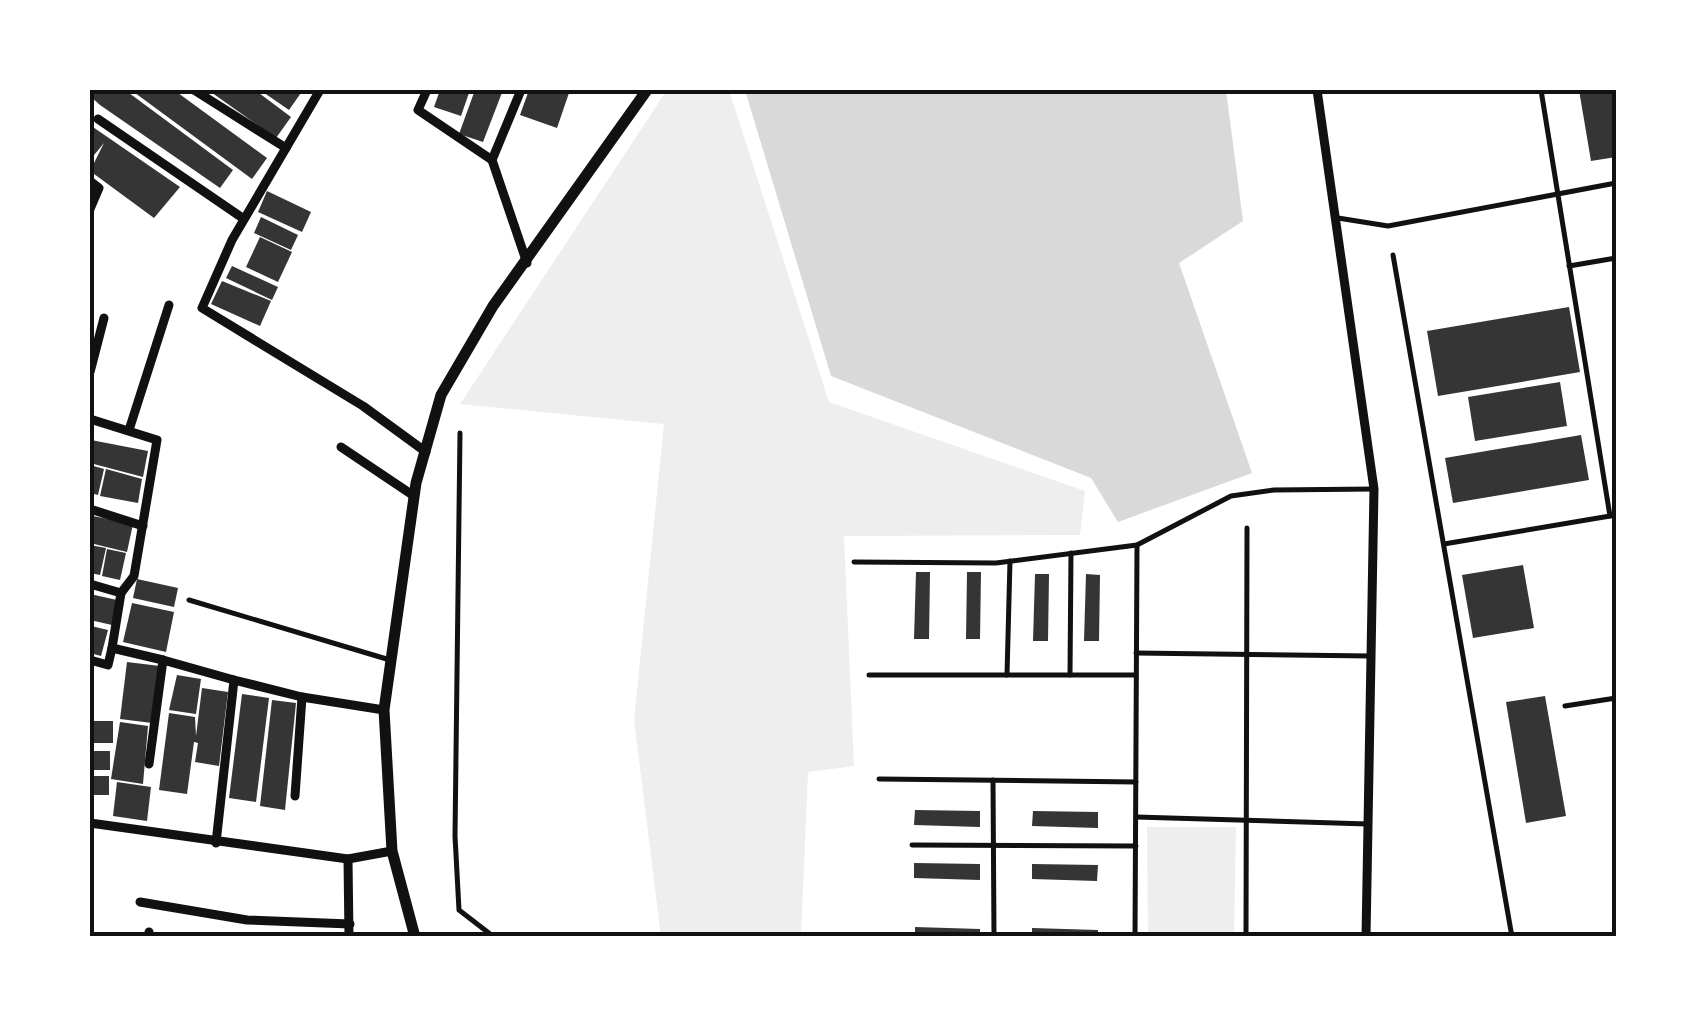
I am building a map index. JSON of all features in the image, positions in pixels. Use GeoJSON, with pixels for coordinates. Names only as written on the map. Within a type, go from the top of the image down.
{"type":"FeatureCollection","features":[{"type":"Feature","properties":{"kind":"street"},"geometry":{"type":"LineString","coordinates":[[194,90],[286,148]]}},
{"type":"Feature","properties":{"kind":"street"},"geometry":{"type":"LineString","coordinates":[[427,90],[418,110],[492,160],[527,263]]}},
{"type":"Feature","properties":{"kind":"street"},"geometry":{"type":"LineString","coordinates":[[492,160],[520,90]]}},
{"type":"Feature","properties":{"kind":"street"},"geometry":{"type":"LineString","coordinates":[[416,937],[392,851],[384,710],[414,496],[441,395],[493,306],[646,90]]}},
{"type":"Feature","properties":{"kind":"street"},"geometry":{"type":"LineString","coordinates":[[1317,90],[1374,489],[1366,937]]}},
{"type":"Feature","properties":{"kind":"street"},"geometry":{"type":"LineString","coordinates":[[314,92],[244,220],[202,308],[362,406],[426,452]]}},
{"type":"Feature","properties":{"kind":"street"},"geometry":{"type":"LineString","coordinates":[[98,119],[244,220]]}},
{"type":"Feature","properties":{"kind":"street"},"geometry":{"type":"LineString","coordinates":[[90,180],[99,188],[90,210]]}},
{"type":"Feature","properties":{"kind":"street"},"geometry":{"type":"LineString","coordinates":[[129,430],[169,305]]}},
{"type":"Feature","properties":{"kind":"street"},"geometry":{"type":"LineString","coordinates":[[90,372],[104,318]]}},
{"type":"Feature","properties":{"kind":"street"},"geometry":{"type":"LineString","coordinates":[[90,419],[157,440],[134,576],[121,592],[108,666],[90,660]]}},
{"type":"Feature","properties":{"kind":"street"},"geometry":{"type":"LineString","coordinates":[[341,447],[414,496]]}},
{"type":"Feature","properties":{"kind":"street"},"geometry":{"type":"LineString","coordinates":[[90,509],[143,526]]}},
{"type":"Feature","properties":{"kind":"street"},"geometry":{"type":"LineString","coordinates":[[90,584],[121,592]]}},
{"type":"Feature","properties":{"kind":"street"},"geometry":{"type":"LineString","coordinates":[[112,648],[302,697],[384,710]]}},
{"type":"Feature","properties":{"kind":"street"},"geometry":{"type":"LineString","coordinates":[[149,764],[163,660]]}},
{"type":"Feature","properties":{"kind":"street"},"geometry":{"type":"LineString","coordinates":[[216,843],[234,680]]}},
{"type":"Feature","properties":{"kind":"street"},"geometry":{"type":"LineString","coordinates":[[294,796],[302,697]]}},
{"type":"Feature","properties":{"kind":"street"},"geometry":{"type":"LineString","coordinates":[[90,822],[348,859],[392,851]]}},
{"type":"Feature","properties":{"kind":"street"},"geometry":{"type":"LineString","coordinates":[[348,859],[349,937]]}},
{"type":"Feature","properties":{"kind":"street"},"geometry":{"type":"LineString","coordinates":[[140,902],[296,924],[350,924]]}},
{"type":"Feature","properties":{"kind":"street"},"geometry":{"type":"LineString","coordinates":[[295,937],[296,924]]}},
{"type":"Feature","properties":{"kind":"lane"},"geometry":{"type":"LineString","coordinates":[[1444,544],[1613,515],[1541,90]]}},
{"type":"Feature","properties":{"kind":"lane"},"geometry":{"type":"LineString","coordinates":[[1338,218],[1388,226],[1616,184]]}},
{"type":"Feature","properties":{"kind":"lane"},"geometry":{"type":"LineString","coordinates":[[1394,255],[1512,937]]}},
{"type":"Feature","properties":{"kind":"lane"},"geometry":{"type":"LineString","coordinates":[[1570,266],[1616,258]]}},
{"type":"Feature","properties":{"kind":"lane"},"geometry":{"type":"LineString","coordinates":[[460,434],[455,836],[459,910],[494,937]]}},
{"type":"Feature","properties":{"kind":"lane"},"geometry":{"type":"LineString","coordinates":[[854,562],[1010,561],[1137,545],[1230,496],[1274,490],[1374,489]]}},
{"type":"Feature","properties":{"kind":"lane"},"geometry":{"type":"LineString","coordinates":[[1246,937],[1247,528]]}},
{"type":"Feature","properties":{"kind":"lane"},"geometry":{"type":"LineString","coordinates":[[1136,937],[1137,545]]}},
{"type":"Feature","properties":{"kind":"lane"},"geometry":{"type":"LineString","coordinates":[[1070,675],[1072,553]]}},
{"type":"Feature","properties":{"kind":"lane"},"geometry":{"type":"LineString","coordinates":[[1007,675],[1010,561]]}},
{"type":"Feature","properties":{"kind":"lane"},"geometry":{"type":"LineString","coordinates":[[190,600],[390,660]]}},
{"type":"Feature","properties":{"kind":"lane"},"geometry":{"type":"LineString","coordinates":[[1136,653],[1371,656]]}},
{"type":"Feature","properties":{"kind":"lane"},"geometry":{"type":"LineString","coordinates":[[868,674],[1136,675]]}},
{"type":"Feature","properties":{"kind":"lane"},"geometry":{"type":"LineString","coordinates":[[1564,706],[1616,698]]}},
{"type":"Feature","properties":{"kind":"lane"},"geometry":{"type":"LineString","coordinates":[[878,779],[1136,782]]}},
{"type":"Feature","properties":{"kind":"lane"},"geometry":{"type":"LineString","coordinates":[[993,780],[994,937]]}},
{"type":"Feature","properties":{"kind":"lane"},"geometry":{"type":"LineString","coordinates":[[1136,817],[1368,824]]}},
{"type":"Feature","properties":{"kind":"lane"},"geometry":{"type":"LineString","coordinates":[[912,845],[1136,846]]}},
{"type":"Feature","properties":{"kind":"shaded area"},"geometry":{"type":"Polygon","coordinates":[[[667,90],[729,90],[829,402],[1085,491],[1080,535],[844,536],[854,766],[808,772],[801,937],[661,937],[634,720],[664,424],[460,404],[667,90]]]}},
{"type":"Feature","properties":{"kind":"shaded area"},"geometry":{"type":"Polygon","coordinates":[[[745,90],[1226,90],[1243,221],[1179,263],[1252,473],[1118,522],[1091,478],[831,376],[745,90]]]}},
{"type":"Feature","properties":{"kind":"shaded area"},"geometry":{"type":"Polygon","coordinates":[[[1147,827],[1236,827],[1234,937],[1148,937],[1147,827]]]}},
{"type":"Feature","properties":{"kind":"building"},"geometry":{"type":"Polygon","coordinates":[[[90,90],[125,90],[233,170],[220,188],[100,105],[90,96],[90,90]]]}},
{"type":"Feature","properties":{"kind":"building"},"geometry":{"type":"Polygon","coordinates":[[[131,90],[174,90],[267,158],[252,179],[131,90]]]}},
{"type":"Feature","properties":{"kind":"building"},"geometry":{"type":"Polygon","coordinates":[[[208,90],[255,90],[291,117],[276,138],[208,90]]]}},
{"type":"Feature","properties":{"kind":"building"},"geometry":{"type":"Polygon","coordinates":[[[260,90],[303,90],[289,110],[260,90]]]}},
{"type":"Feature","properties":{"kind":"building"},"geometry":{"type":"Polygon","coordinates":[[[440,90],[470,90],[461,116],[434,107],[440,90]]]}},
{"type":"Feature","properties":{"kind":"building"},"geometry":{"type":"Polygon","coordinates":[[[475,90],[503,90],[483,142],[459,134],[475,90]]]}},
{"type":"Feature","properties":{"kind":"building"},"geometry":{"type":"Polygon","coordinates":[[[529,90],[570,90],[557,128],[520,115],[529,90]]]}},
{"type":"Feature","properties":{"kind":"building"},"geometry":{"type":"Polygon","coordinates":[[[1579,90],[1616,90],[1616,157],[1591,161],[1579,90]]]}},
{"type":"Feature","properties":{"kind":"building"},"geometry":{"type":"Polygon","coordinates":[[[90,125],[180,187],[154,218],[90,171],[104,143],[90,160],[90,125]]]}},
{"type":"Feature","properties":{"kind":"building"},"geometry":{"type":"Polygon","coordinates":[[[267,191],[311,212],[302,232],[258,212],[267,191]]]}},
{"type":"Feature","properties":{"kind":"building"},"geometry":{"type":"Polygon","coordinates":[[[261,217],[298,235],[291,250],[254,233],[261,217]]]}},
{"type":"Feature","properties":{"kind":"building"},"geometry":{"type":"Polygon","coordinates":[[[260,237],[292,252],[278,282],[246,267],[260,237]]]}},
{"type":"Feature","properties":{"kind":"building"},"geometry":{"type":"Polygon","coordinates":[[[232,266],[278,287],[272,300],[226,278],[232,266]]]}},
{"type":"Feature","properties":{"kind":"building"},"geometry":{"type":"Polygon","coordinates":[[[222,281],[271,301],[260,326],[211,304],[222,281]]]}},
{"type":"Feature","properties":{"kind":"building"},"geometry":{"type":"Polygon","coordinates":[[[1569,307],[1580,372],[1438,396],[1427,331],[1569,307]]]}},
{"type":"Feature","properties":{"kind":"building"},"geometry":{"type":"Polygon","coordinates":[[[1560,382],[1567,426],[1475,441],[1468,397],[1560,382]]]}},
{"type":"Feature","properties":{"kind":"building"},"geometry":{"type":"Polygon","coordinates":[[[1581,435],[1589,480],[1453,503],[1445,458],[1581,435]]]}},
{"type":"Feature","properties":{"kind":"building"},"geometry":{"type":"Polygon","coordinates":[[[91,440],[148,451],[143,477],[90,463],[91,440]]]}},
{"type":"Feature","properties":{"kind":"building"},"geometry":{"type":"Polygon","coordinates":[[[90,465],[104,469],[98,495],[90,493],[90,465]]]}},
{"type":"Feature","properties":{"kind":"building"},"geometry":{"type":"Polygon","coordinates":[[[106,469],[142,479],[138,503],[100,496],[106,469]]]}},
{"type":"Feature","properties":{"kind":"building"},"geometry":{"type":"Polygon","coordinates":[[[93,516],[133,524],[127,552],[90,543],[93,516]]]}},
{"type":"Feature","properties":{"kind":"building"},"geometry":{"type":"Polygon","coordinates":[[[90,545],[106,548],[100,575],[90,573],[90,545]]]}},
{"type":"Feature","properties":{"kind":"building"},"geometry":{"type":"Polygon","coordinates":[[[107,549],[126,553],[120,580],[102,576],[107,549]]]}},
{"type":"Feature","properties":{"kind":"building"},"geometry":{"type":"Polygon","coordinates":[[[1523,565],[1534,628],[1473,638],[1462,575],[1523,565]]]}},
{"type":"Feature","properties":{"kind":"building"},"geometry":{"type":"Polygon","coordinates":[[[916,572],[930,572],[929,639],[914,639],[916,572]]]}},
{"type":"Feature","properties":{"kind":"building"},"geometry":{"type":"Polygon","coordinates":[[[967,572],[981,572],[980,639],[966,639],[967,572]]]}},
{"type":"Feature","properties":{"kind":"building"},"geometry":{"type":"Polygon","coordinates":[[[1035,574],[1049,574],[1048,641],[1033,641],[1035,574]]]}},
{"type":"Feature","properties":{"kind":"building"},"geometry":{"type":"Polygon","coordinates":[[[1086,574],[1100,575],[1099,641],[1084,641],[1086,574]]]}},
{"type":"Feature","properties":{"kind":"building"},"geometry":{"type":"Polygon","coordinates":[[[137,579],[178,588],[174,607],[133,598],[137,579]]]}},
{"type":"Feature","properties":{"kind":"building"},"geometry":{"type":"Polygon","coordinates":[[[90,594],[117,600],[112,625],[90,620],[90,594]]]}},
{"type":"Feature","properties":{"kind":"building"},"geometry":{"type":"Polygon","coordinates":[[[132,603],[174,612],[166,652],[123,642],[132,603]]]}},
{"type":"Feature","properties":{"kind":"building"},"geometry":{"type":"Polygon","coordinates":[[[91,626],[108,630],[101,656],[90,653],[91,626]]]}},
{"type":"Feature","properties":{"kind":"building"},"geometry":{"type":"Polygon","coordinates":[[[127,662],[160,666],[152,723],[120,719],[127,662]]]}},
{"type":"Feature","properties":{"kind":"building"},"geometry":{"type":"Polygon","coordinates":[[[177,675],[201,679],[196,714],[169,710],[177,675]]]}},
{"type":"Feature","properties":{"kind":"building"},"geometry":{"type":"Polygon","coordinates":[[[202,688],[228,692],[219,766],[195,762],[198,743],[194,742],[187,794],[159,790],[169,713],[195,717],[196,736],[202,688]]]}},
{"type":"Feature","properties":{"kind":"building"},"geometry":{"type":"Polygon","coordinates":[[[242,694],[269,698],[256,802],[229,798],[242,694]]]}},
{"type":"Feature","properties":{"kind":"building"},"geometry":{"type":"Polygon","coordinates":[[[1545,696],[1566,816],[1526,823],[1506,702],[1545,696]]]}},
{"type":"Feature","properties":{"kind":"building"},"geometry":{"type":"Polygon","coordinates":[[[272,700],[296,703],[285,810],[260,806],[272,700]]]}},
{"type":"Feature","properties":{"kind":"building"},"geometry":{"type":"Polygon","coordinates":[[[90,721],[113,721],[113,743],[90,743],[90,721]]]}},
{"type":"Feature","properties":{"kind":"building"},"geometry":{"type":"Polygon","coordinates":[[[120,722],[148,726],[143,784],[111,779],[120,722]]]}},
{"type":"Feature","properties":{"kind":"building"},"geometry":{"type":"Polygon","coordinates":[[[90,751],[110,751],[110,770],[90,770],[90,751]]]}},
{"type":"Feature","properties":{"kind":"building"},"geometry":{"type":"Polygon","coordinates":[[[90,776],[109,776],[109,795],[90,795],[90,776]]]}},
{"type":"Feature","properties":{"kind":"building"},"geometry":{"type":"Polygon","coordinates":[[[117,782],[151,787],[147,821],[113,816],[117,782]]]}},
{"type":"Feature","properties":{"kind":"building"},"geometry":{"type":"Polygon","coordinates":[[[915,810],[980,811],[980,827],[914,825],[915,810]]]}},
{"type":"Feature","properties":{"kind":"building"},"geometry":{"type":"Polygon","coordinates":[[[1033,811],[1098,812],[1098,828],[1032,826],[1033,811]]]}},
{"type":"Feature","properties":{"kind":"building"},"geometry":{"type":"Polygon","coordinates":[[[914,863],[980,864],[980,880],[914,878],[914,863]]]}},
{"type":"Feature","properties":{"kind":"building"},"geometry":{"type":"Polygon","coordinates":[[[1032,864],[1098,865],[1097,881],[1032,879],[1032,864]]]}},
{"type":"Feature","properties":{"kind":"building"},"geometry":{"type":"Polygon","coordinates":[[[915,927],[980,929],[980,937],[915,937],[915,927]]]}},
{"type":"Feature","properties":{"kind":"building"},"geometry":{"type":"Polygon","coordinates":[[[1032,928],[1098,930],[1098,937],[1032,937],[1032,928]]]}}]}
